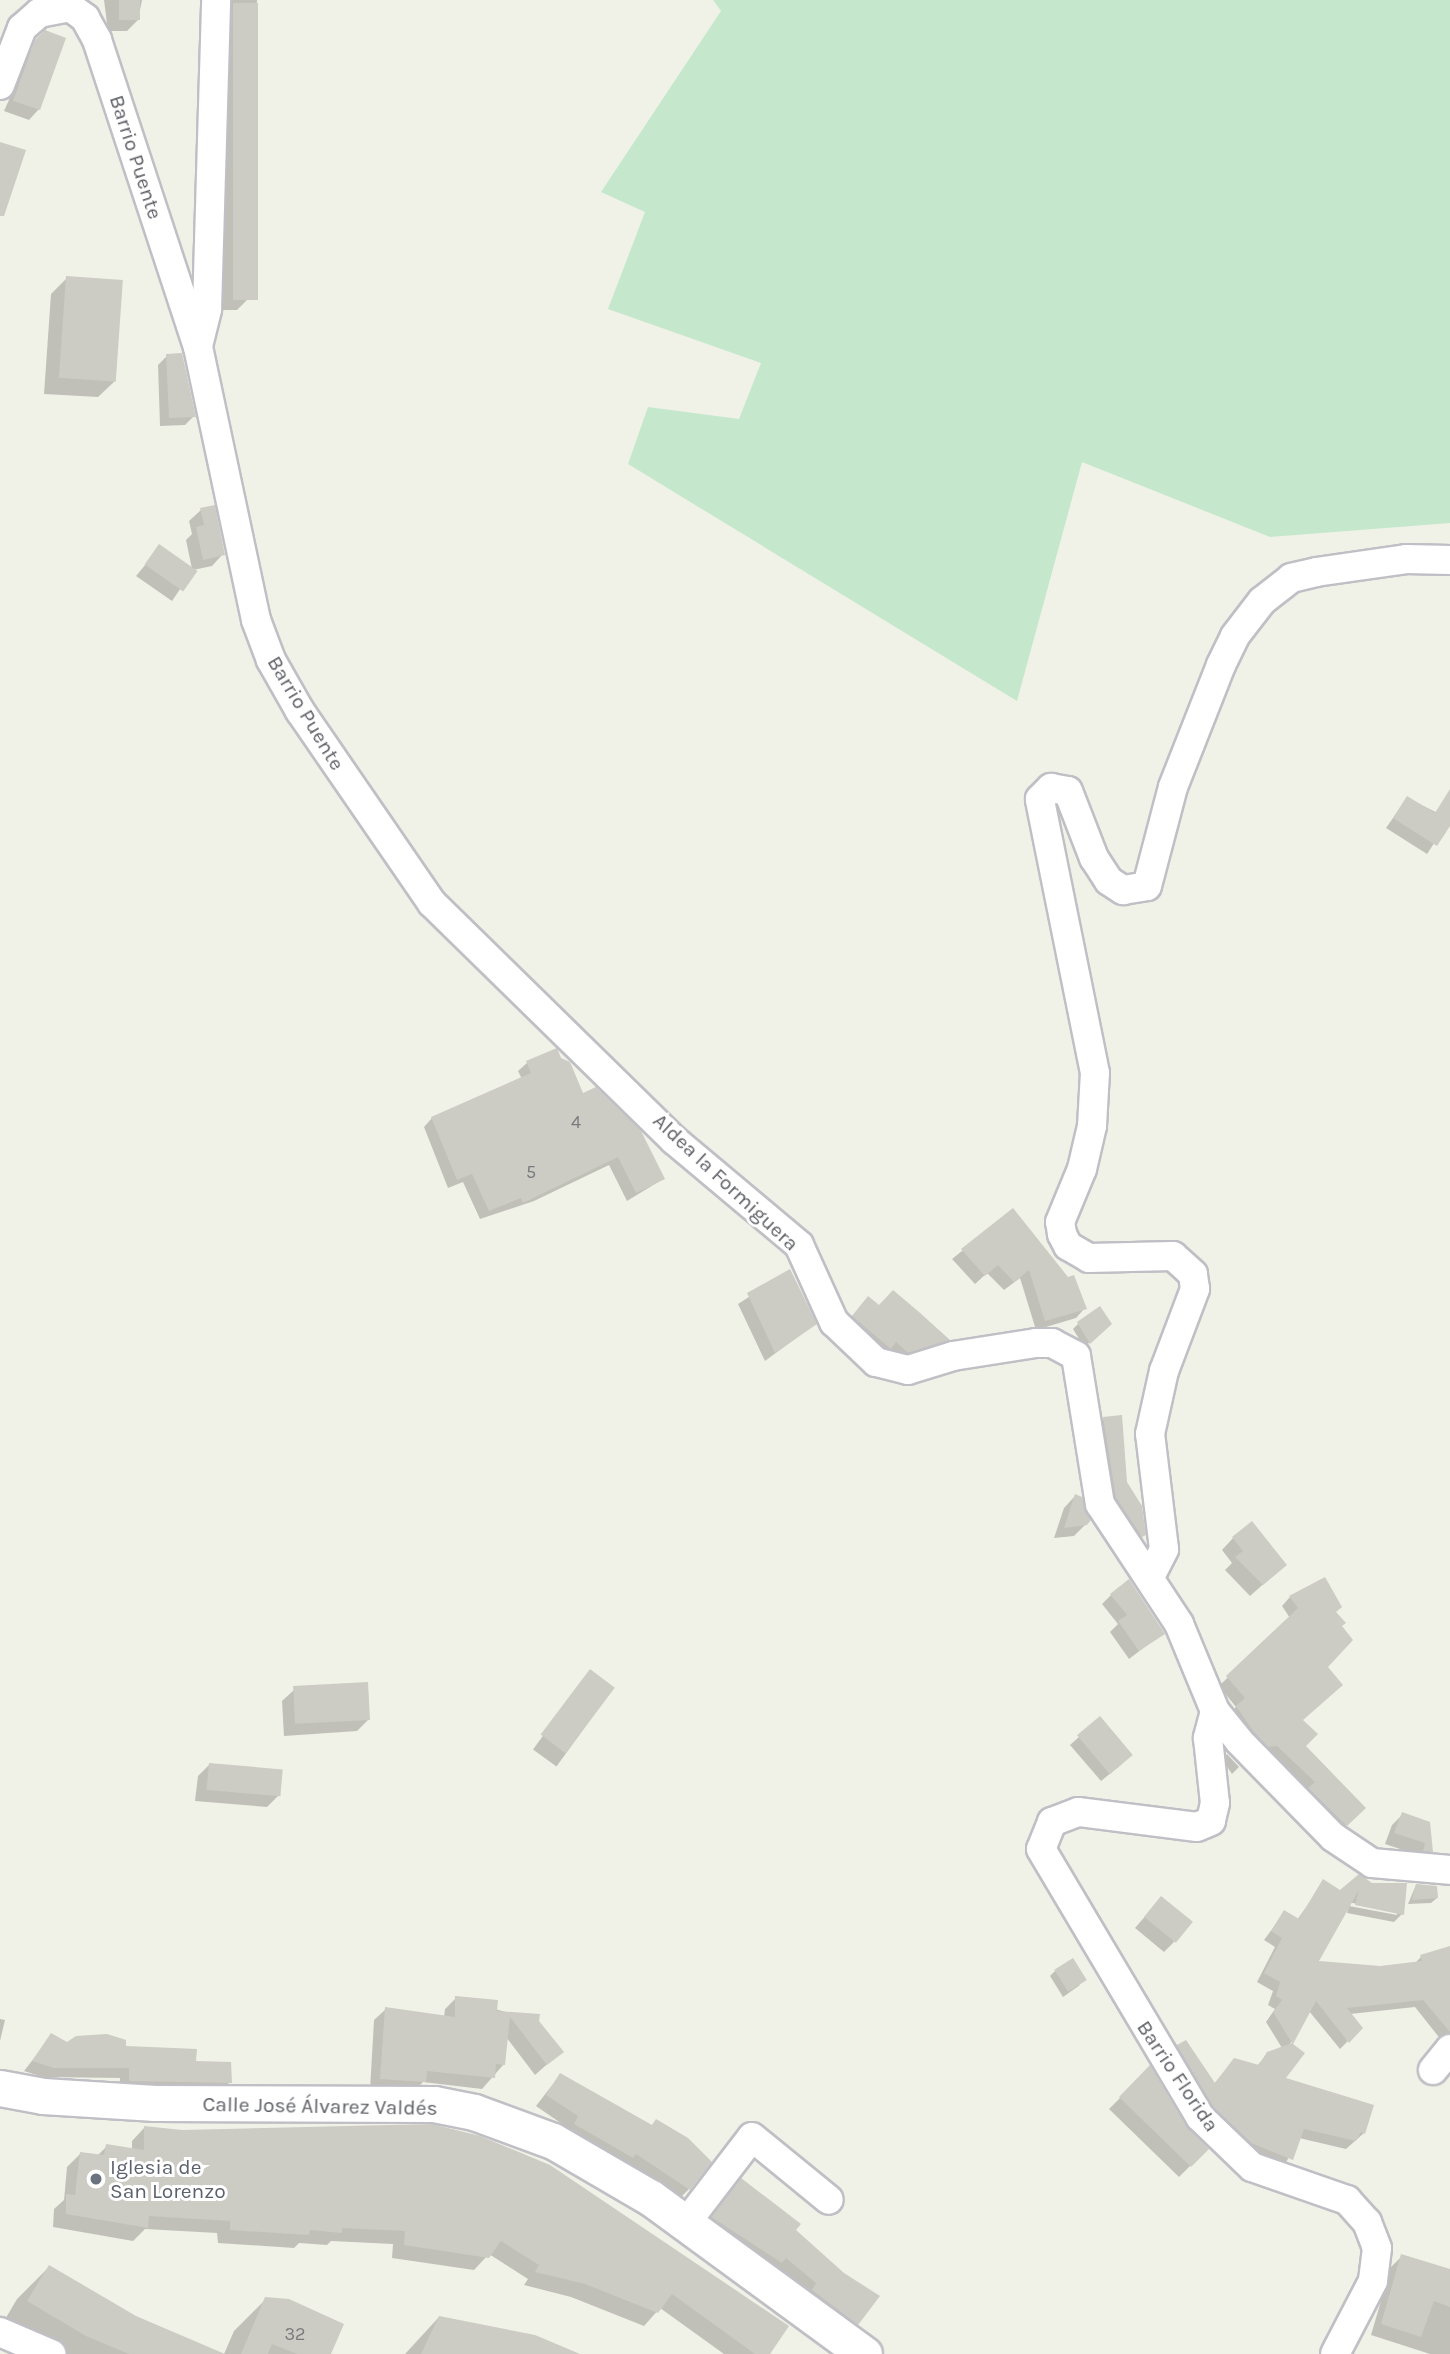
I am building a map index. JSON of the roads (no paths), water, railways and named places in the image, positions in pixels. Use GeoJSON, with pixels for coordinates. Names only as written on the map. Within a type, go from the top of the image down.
{"type":"FeatureCollection","features":[{"type":"Feature","properties":{"kind":"street","name":"Barrio Puente"},"geometry":{"type":"LineString","coordinates":[[198,347],[206,309],[216,0]]}},
{"type":"Feature","properties":{"kind":"street","name":"Barrio Puente"},"geometry":{"type":"LineString","coordinates":[[0,85],[22,28],[43,7],[70,7],[85,18],[97,40],[198,347],[256,620],[271,660],[300,710],[432,902],[545,1013]]}},
{"type":"Feature","properties":{"kind":"street"},"geometry":{"type":"LineString","coordinates":[[1150,1577],[1164,1549],[1150,1434],[1164,1371],[1195,1289],[1193,1274],[1173,1256],[1089,1258],[1068,1246],[1062,1234],[1060,1222],[1082,1169],[1092,1126],[1095,1073],[1040,799],[1051,788],[1068,791],[1094,858],[1110,881],[1123,890],[1147,886],[1173,787],[1221,665],[1235,636],[1262,601],[1291,578],[1315,572],[1406,559],[1450,560]]}},
{"type":"Feature","properties":{"kind":"street","name":"Aldea la Formiguera"},"geometry":{"type":"LineString","coordinates":[[545,1013],[674,1140],[799,1245],[834,1322],[876,1362],[908,1370],[953,1356],[1036,1343],[1052,1343],[1076,1356],[1100,1504],[1150,1577],[1193,1654],[1216,1711],[1239,1741],[1333,1837],[1372,1863],[1450,1870]]}},
{"type":"Feature","properties":{"kind":"street","name":"Barrio Florida"},"geometry":{"type":"LineString","coordinates":[[1216,1711],[1208,1738],[1215,1803],[1211,1821],[1182,1828],[1103,1812],[1077,1812],[1052,1822],[1041,1849],[1200,2117],[1252,2167],[1347,2200],[1367,2222],[1377,2248],[1373,2281],[1335,2354]]}},
{"type":"Feature","properties":{"kind":"street","name":"Calle José Álvarez Valdés"},"geometry":{"type":"LineString","coordinates":[[0,2088],[43,2096],[155,2103],[433,2104],[474,2112],[553,2141],[686,2223],[864,2354]]}},
{"type":"Feature","properties":{"kind":"street"},"geometry":{"type":"LineString","coordinates":[[686,2223],[752,2137],[829,2200]]}},
{"type":"Feature","properties":{"kind":"street"},"geometry":{"type":"LineString","coordinates":[[0,2332],[51,2354]]}},
{"type":"Feature","properties":{"kind":"place","name":"Iglesia de San Lorenzo"},"geometry":{"type":"Point","coordinates":[96,2179]}}]}
